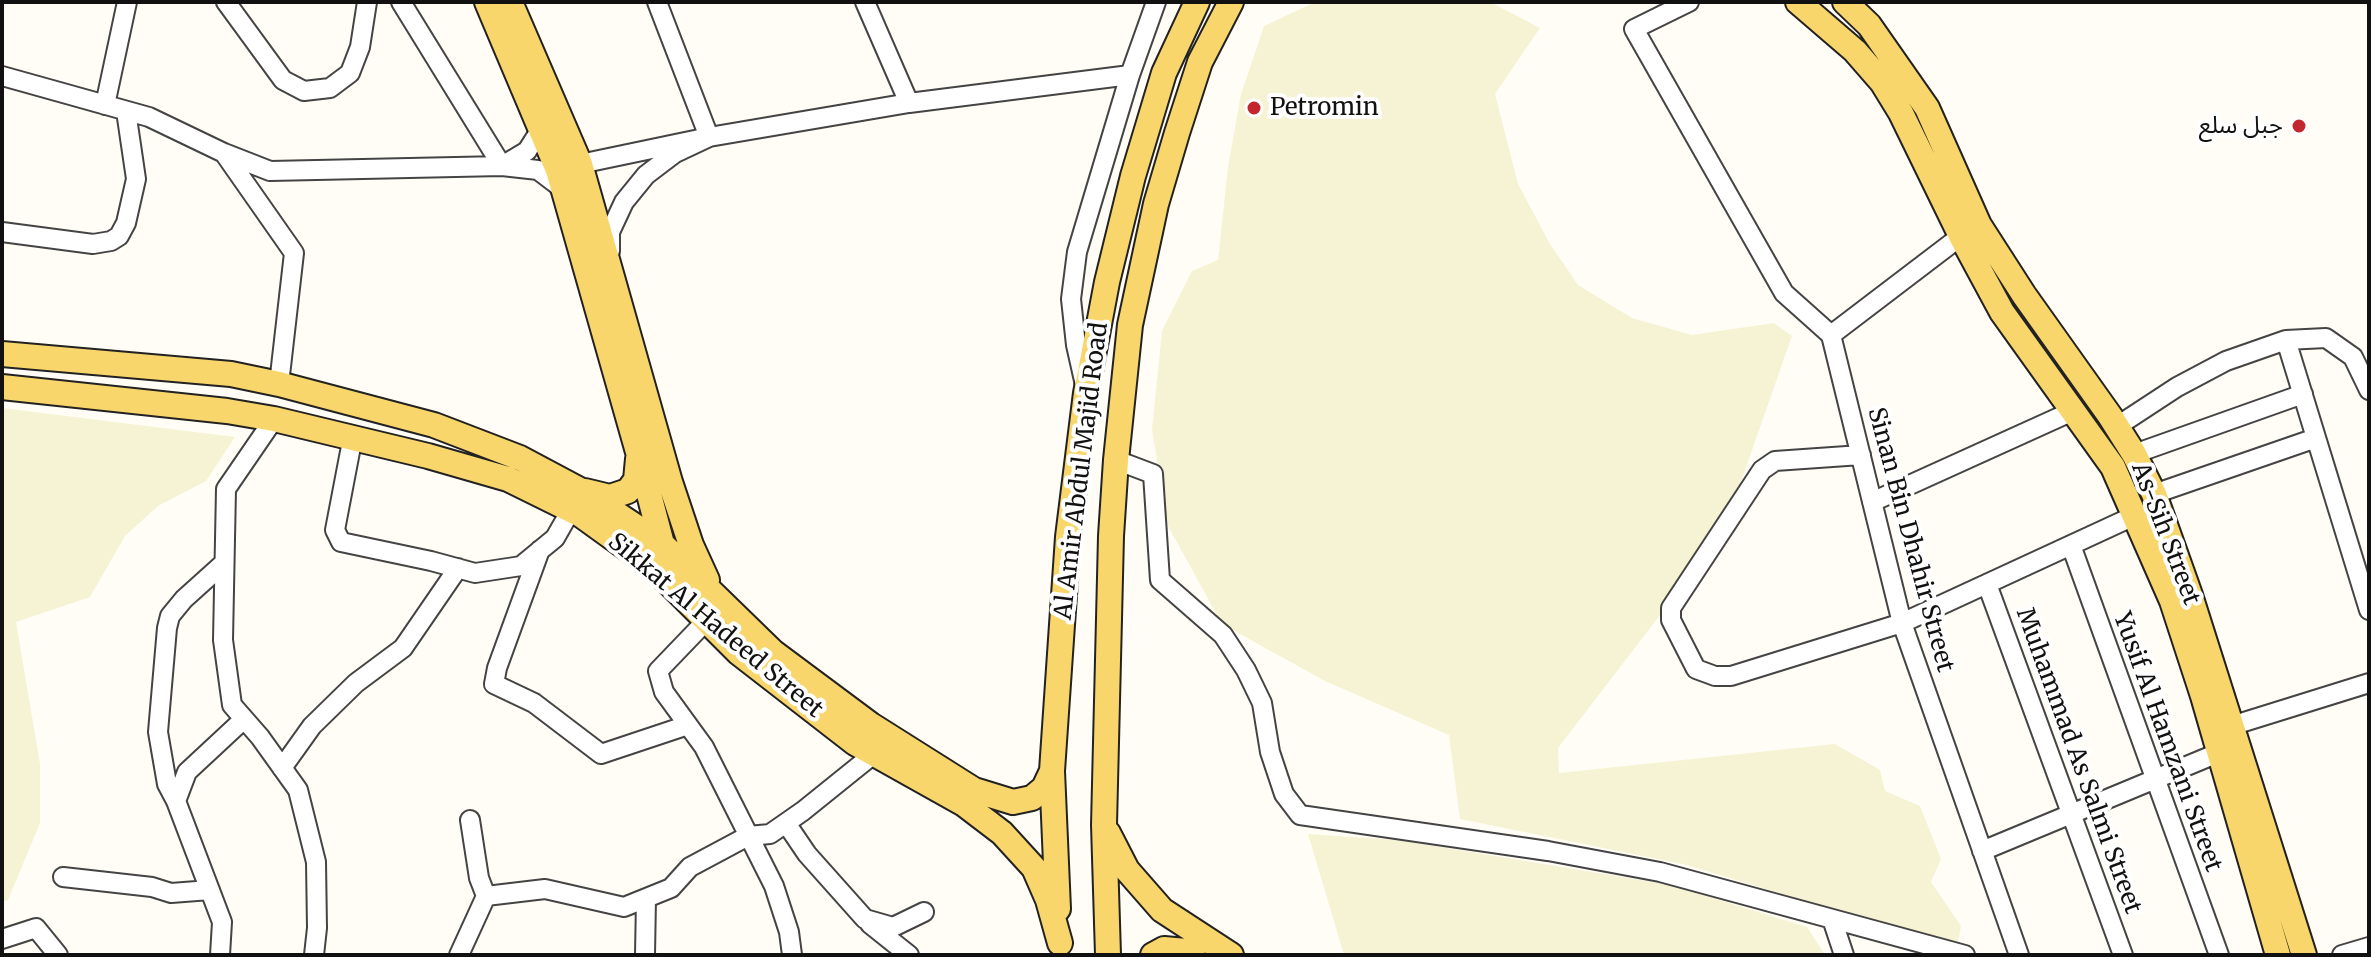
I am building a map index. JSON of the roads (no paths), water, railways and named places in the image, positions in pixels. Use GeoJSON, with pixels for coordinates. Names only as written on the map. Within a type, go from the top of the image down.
{"type":"FeatureCollection","features":[{"type":"Feature","properties":{"kind":"main road"},"geometry":{"type":"LineString","coordinates":[[487,2],[563,189],[638,452],[657,556]]}},
{"type":"Feature","properties":{"kind":"main road"},"geometry":{"type":"LineString","coordinates":[[510,2],[580,164],[670,482],[691,545],[713,593]]}},
{"type":"Feature","properties":{"kind":"main road","name":"Al Amir Abdul Majid Road"},"geometry":{"type":"LineString","coordinates":[[1060,949],[1052,771],[1068,537],[1086,393],[1107,282],[1133,176],[1164,73],[1197,2]]}},
{"type":"Feature","properties":{"kind":"main road","name":"Al Amir Abdul Majid Road"},"geometry":{"type":"LineString","coordinates":[[1108,955],[1104,825],[1111,536],[1130,325],[1156,204],[1200,62],[1231,2]]}},
{"type":"Feature","properties":{"kind":"main road","name":"As-Sih Street"},"geometry":{"type":"LineString","coordinates":[[1798,2],[1855,51],[1882,82],[1901,113],[2002,312],[2113,467],[2172,601],[2278,955]]}},
{"type":"Feature","properties":{"kind":"main road","name":"As-Sih Street"},"geometry":{"type":"LineString","coordinates":[[1845,2],[1869,25],[1927,108],[1979,225],[2134,454],[2154,494],[2190,595],[2304,955]]}},
{"type":"Feature","properties":{"kind":"main road","name":"Sikkat Al Hadeed Street"},"geometry":{"type":"LineString","coordinates":[[2,354],[231,374],[434,425],[520,458],[713,593],[773,652],[871,725],[974,790],[1013,802],[1032,798],[1044,788],[1052,771]]}},
{"type":"Feature","properties":{"kind":"main road","name":"Sikkat Al Hadeed Street"},"geometry":{"type":"LineString","coordinates":[[2,387],[227,411],[274,419],[353,436],[576,500]]}},
{"type":"Feature","properties":{"kind":"main road"},"geometry":{"type":"LineString","coordinates":[[576,500],[610,497],[628,491],[636,480],[638,452]]}},
{"type":"Feature","properties":{"kind":"main road","name":"Sikkat Al Hadeed Street"},"geometry":{"type":"LineString","coordinates":[[657,556],[706,621],[739,653],[855,743],[964,804],[1002,833],[1034,868],[1048,900],[1060,949]]}},
{"type":"Feature","properties":{"kind":"main road"},"geometry":{"type":"LineString","coordinates":[[1104,825],[1127,870],[1162,910],[1231,955]]}},
{"type":"Feature","properties":{"kind":"main road"},"geometry":{"type":"LineString","coordinates":[[1153,955],[1164,949],[1186,951],[1193,955]]}},
{"type":"Feature","properties":{"kind":"street"},"geometry":{"type":"LineString","coordinates":[[105,105],[127,2]]}},
{"type":"Feature","properties":{"kind":"street"},"geometry":{"type":"LineString","coordinates":[[226,2],[283,80],[304,91],[330,88],[350,73],[360,47],[367,2]]}},
{"type":"Feature","properties":{"kind":"street"},"geometry":{"type":"LineString","coordinates":[[401,2],[502,166]]}},
{"type":"Feature","properties":{"kind":"street"},"geometry":{"type":"LineString","coordinates":[[657,2],[709,137]]}},
{"type":"Feature","properties":{"kind":"street"},"geometry":{"type":"LineString","coordinates":[[865,2],[909,103]]}},
{"type":"Feature","properties":{"kind":"street"},"geometry":{"type":"LineString","coordinates":[[1086,393],[1071,299],[1077,252],[1130,75],[1156,2]]}},
{"type":"Feature","properties":{"kind":"street"},"geometry":{"type":"LineString","coordinates":[[1689,2],[1634,29],[1784,293],[1831,335],[1961,236]]}},
{"type":"Feature","properties":{"kind":"street"},"geometry":{"type":"LineString","coordinates":[[580,164],[709,137],[909,103],[1130,75]]}},
{"type":"Feature","properties":{"kind":"street"},"geometry":{"type":"LineString","coordinates":[[2,76],[149,117],[270,171],[502,166],[538,170],[563,189]]}},
{"type":"Feature","properties":{"kind":"street"},"geometry":{"type":"LineString","coordinates":[[2,232],[93,244],[111,241],[119,236],[126,223],[136,179],[126,111]]}},
{"type":"Feature","properties":{"kind":"street"},"geometry":{"type":"LineString","coordinates":[[502,166],[527,151],[541,129]]}},
{"type":"Feature","properties":{"kind":"street"},"geometry":{"type":"LineString","coordinates":[[610,270],[610,232],[624,202],[646,175],[675,153],[709,137]]}},
{"type":"Feature","properties":{"kind":"street"},"geometry":{"type":"LineString","coordinates":[[224,153],[294,253],[279,384]]}},
{"type":"Feature","properties":{"kind":"street","name":"Sinan Bin Dhahir Street"},"geometry":{"type":"LineString","coordinates":[[1831,335],[1902,623],[2019,955]]}},
{"type":"Feature","properties":{"kind":"street"},"geometry":{"type":"LineString","coordinates":[[2116,427],[2177,387],[2226,361],[2286,340],[2326,338],[2353,357],[2369,390]]}},
{"type":"Feature","properties":{"kind":"street"},"geometry":{"type":"LineString","coordinates":[[2286,340],[2369,610]]}},
{"type":"Feature","properties":{"kind":"street"},"geometry":{"type":"LineString","coordinates":[[2134,454],[2303,394]]}},
{"type":"Feature","properties":{"kind":"street"},"geometry":{"type":"LineString","coordinates":[[1872,502],[2075,410]]}},
{"type":"Feature","properties":{"kind":"street"},"geometry":{"type":"LineString","coordinates":[[274,419],[226,489],[223,640],[232,705],[298,790],[316,862],[317,928],[314,955]]}},
{"type":"Feature","properties":{"kind":"street"},"geometry":{"type":"LineString","coordinates":[[353,436],[335,530],[341,542],[475,573],[521,566],[555,538],[576,500]]}},
{"type":"Feature","properties":{"kind":"street"},"geometry":{"type":"LineString","coordinates":[[2154,494],[2316,438]]}},
{"type":"Feature","properties":{"kind":"street"},"geometry":{"type":"LineString","coordinates":[[1861,455],[1775,461],[1762,470],[1671,608],[1671,620],[1696,669],[1715,676],[1731,676],[1902,623],[2136,515]]}},
{"type":"Feature","properties":{"kind":"street"},"geometry":{"type":"LineString","coordinates":[[1116,460],[1153,474],[1160,580],[1223,635],[1246,670],[1262,703],[1270,752],[1284,794],[1300,815],[1548,851],[1660,872],[1832,919],[1934,951],[1965,955]]}},
{"type":"Feature","properties":{"kind":"street","name":"Yusif Al Hamzani Street"},"geometry":{"type":"LineString","coordinates":[[2071,545],[2219,955]]}},
{"type":"Feature","properties":{"kind":"street"},"geometry":{"type":"LineString","coordinates":[[540,550],[494,684],[534,703],[601,754],[688,725]]}},
{"type":"Feature","properties":{"kind":"street"},"geometry":{"type":"LineString","coordinates":[[224,563],[170,616],[158,732],[167,784],[222,922],[224,952]]}},
{"type":"Feature","properties":{"kind":"street"},"geometry":{"type":"LineString","coordinates":[[282,768],[323,715],[356,683],[403,648],[458,568]]}},
{"type":"Feature","properties":{"kind":"street","name":"Muhammad As Salmi Street"},"geometry":{"type":"LineString","coordinates":[[1987,584],[2123,955]]}},
{"type":"Feature","properties":{"kind":"street"},"geometry":{"type":"LineString","coordinates":[[706,621],[658,671],[664,692],[704,747],[774,886],[789,932],[792,955]]}},
{"type":"Feature","properties":{"kind":"street"},"geometry":{"type":"LineString","coordinates":[[2231,726],[2369,683]]}},
{"type":"Feature","properties":{"kind":"street"},"geometry":{"type":"LineString","coordinates":[[176,801],[187,772],[244,719]]}},
{"type":"Feature","properties":{"kind":"street"},"geometry":{"type":"LineString","coordinates":[[486,896],[545,889],[624,907],[646,899],[671,888],[690,867],[748,836],[770,834],[875,753]]}},
{"type":"Feature","properties":{"kind":"street"},"geometry":{"type":"LineString","coordinates":[[1982,851],[2218,753]]}},
{"type":"Feature","properties":{"kind":"street"},"geometry":{"type":"LineString","coordinates":[[459,955],[486,896],[479,878],[470,820]]}},
{"type":"Feature","properties":{"kind":"street"},"geometry":{"type":"LineString","coordinates":[[786,823],[807,854],[865,919],[909,955]]}},
{"type":"Feature","properties":{"kind":"street"},"geometry":{"type":"LineString","coordinates":[[63,877],[152,887],[171,893],[210,890]]}},
{"type":"Feature","properties":{"kind":"street"},"geometry":{"type":"LineString","coordinates":[[645,955],[646,899]]}},
{"type":"Feature","properties":{"kind":"street"},"geometry":{"type":"LineString","coordinates":[[865,919],[893,927],[924,912]]}},
{"type":"Feature","properties":{"kind":"street"},"geometry":{"type":"LineString","coordinates":[[1832,919],[1844,955]]}},
{"type":"Feature","properties":{"kind":"street"},"geometry":{"type":"LineString","coordinates":[[2,939],[36,928],[58,955]]}},
{"type":"Feature","properties":{"kind":"street"},"geometry":{"type":"LineString","coordinates":[[2342,955],[2369,947]]}},
{"type":"Feature","properties":{"kind":"place","name":"Petromin"},"geometry":{"type":"Point","coordinates":[1254,108]}},
{"type":"Feature","properties":{"kind":"place","name":"جبل سلع"},"geometry":{"type":"Point","coordinates":[2299,126]}}]}
